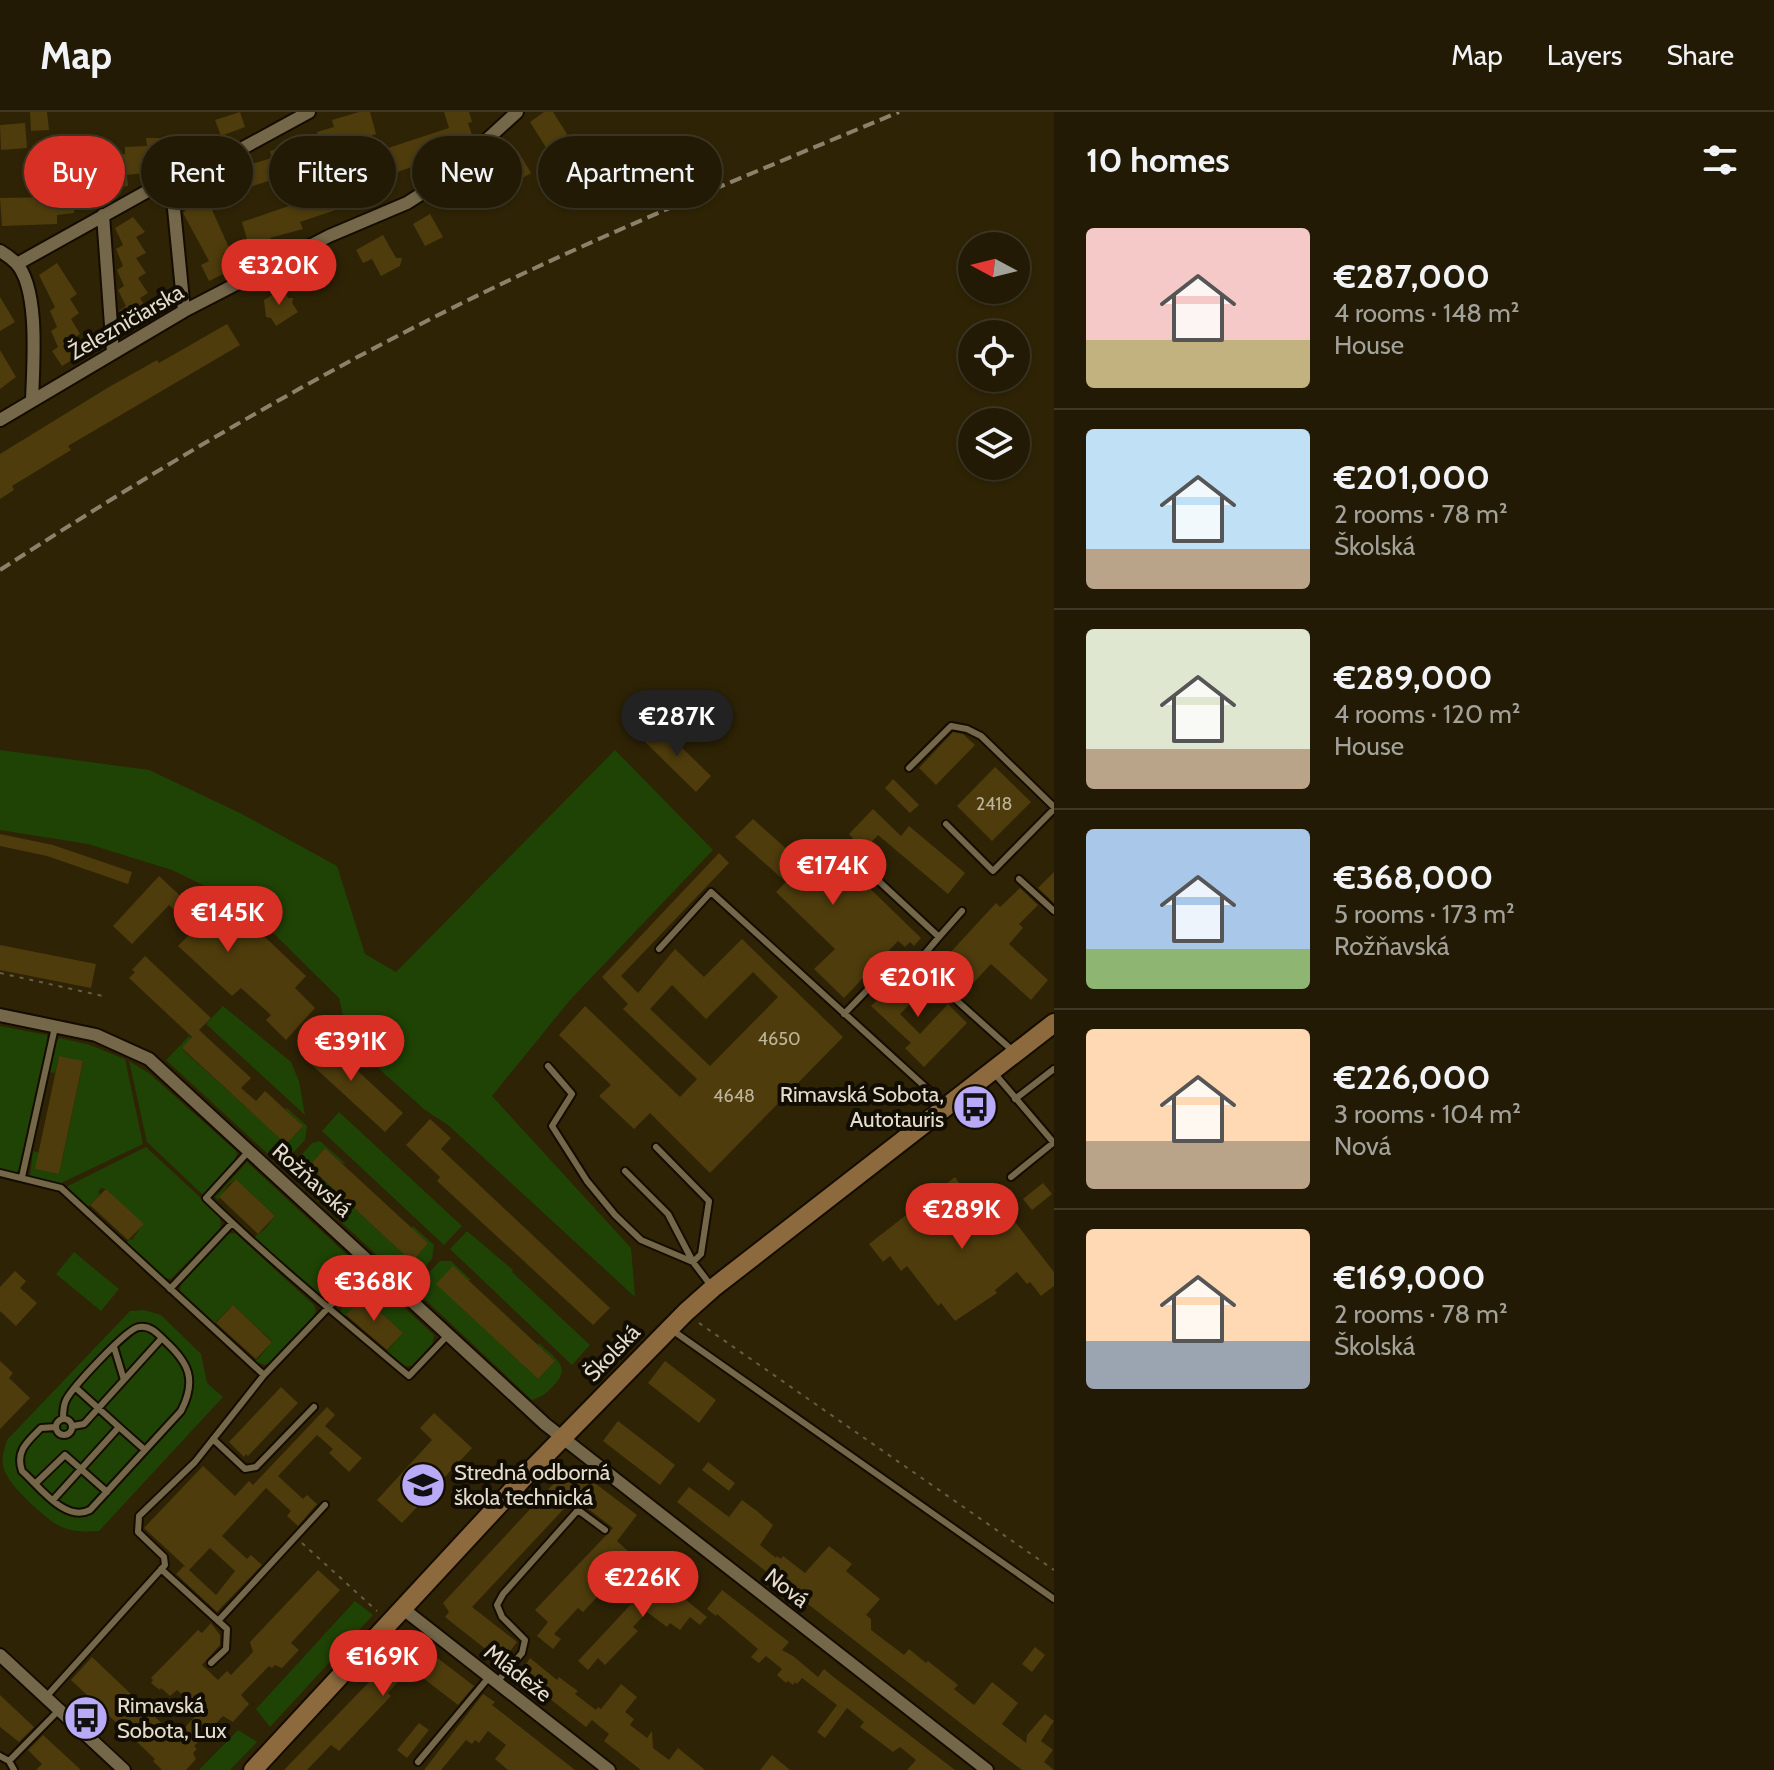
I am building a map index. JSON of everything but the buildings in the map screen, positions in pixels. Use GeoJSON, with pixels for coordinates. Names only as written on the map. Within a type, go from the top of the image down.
{"type":"FeatureCollection","features":[{"type":"Feature","properties":{"kind":"main road","name":"Školská"},"geometry":{"type":"LineString","coordinates":[[253,1770],[562,1437],[686,1312],[1054,1023]]}},
{"type":"Feature","properties":{"kind":"street"},"geometry":{"type":"LineString","coordinates":[[253,143],[309,112]]}},
{"type":"Feature","properties":{"kind":"street","name":"Železničiarska"},"geometry":{"type":"LineString","coordinates":[[0,420],[184,311],[329,236],[407,203],[443,180],[517,112]]}},
{"type":"Feature","properties":{"kind":"street"},"geometry":{"type":"LineString","coordinates":[[17,264],[141,194]]}},
{"type":"Feature","properties":{"kind":"street"},"geometry":{"type":"LineString","coordinates":[[174,208],[184,311]]}},
{"type":"Feature","properties":{"kind":"street"},"geometry":{"type":"LineString","coordinates":[[103,215],[113,353]]}},
{"type":"Feature","properties":{"kind":"street"},"geometry":{"type":"LineString","coordinates":[[0,251],[17,264],[28,289],[32,318],[32,401]]}},
{"type":"Feature","properties":{"kind":"street","name":"Rožňavská"},"geometry":{"type":"LineString","coordinates":[[0,1015],[96,1035],[149,1059],[562,1437]]}},
{"type":"Feature","properties":{"kind":"street","name":"Nová"},"geometry":{"type":"LineString","coordinates":[[562,1437],[987,1770]]}},
{"type":"Feature","properties":{"kind":"street","name":"Mládeže"},"geometry":{"type":"LineString","coordinates":[[402,1608],[609,1770]]}},
{"type":"Feature","properties":{"kind":"street"},"geometry":{"type":"LineString","coordinates":[[0,1655],[124,1770]]}},
{"type":"Feature","properties":{"kind":"lane"},"geometry":{"type":"LineString","coordinates":[[909,768],[951,726],[967,729],[981,736],[1054,808],[993,871],[946,824]]}},
{"type":"Feature","properties":{"kind":"lane"},"geometry":{"type":"LineString","coordinates":[[841,846],[939,937]]}},
{"type":"Feature","properties":{"kind":"lane"},"geometry":{"type":"LineString","coordinates":[[1019,879],[1054,911]]}},
{"type":"Feature","properties":{"kind":"lane"},"geometry":{"type":"LineString","coordinates":[[659,949],[711,892],[948,1107]]}},
{"type":"Feature","properties":{"kind":"lane"},"geometry":{"type":"LineString","coordinates":[[916,964],[962,911]]}},
{"type":"Feature","properties":{"kind":"lane"},"geometry":{"type":"LineString","coordinates":[[844,1014],[898,958],[916,964],[1016,1053]]}},
{"type":"Feature","properties":{"kind":"lane"},"geometry":{"type":"LineString","coordinates":[[22,1177],[55,1027]]}},
{"type":"Feature","properties":{"kind":"lane"},"geometry":{"type":"LineString","coordinates":[[548,1066],[572,1094],[552,1126],[587,1181],[641,1240],[693,1262]]}},
{"type":"Feature","properties":{"kind":"lane"},"geometry":{"type":"LineString","coordinates":[[1015,1099],[1054,1069]]}},
{"type":"Feature","properties":{"kind":"lane"},"geometry":{"type":"LineString","coordinates":[[993,1071],[1054,1143],[1011,1177]]}},
{"type":"Feature","properties":{"kind":"lane"},"geometry":{"type":"LineString","coordinates":[[656,1147],[709,1201],[701,1254],[693,1262]]}},
{"type":"Feature","properties":{"kind":"lane"},"geometry":{"type":"LineString","coordinates":[[249,1151],[206,1198],[326,1309],[409,1376],[450,1333]]}},
{"type":"Feature","properties":{"kind":"lane"},"geometry":{"type":"LineString","coordinates":[[625,1171],[668,1214],[693,1262],[713,1288]]}},
{"type":"Feature","properties":{"kind":"lane"},"geometry":{"type":"LineString","coordinates":[[0,1173],[61,1188],[264,1375]]}},
{"type":"Feature","properties":{"kind":"lane"},"geometry":{"type":"LineString","coordinates":[[170,1289],[232,1223]]}},
{"type":"Feature","properties":{"kind":"lane"},"geometry":{"type":"LineString","coordinates":[[45,1698],[165,1565],[164,1557],[138,1532],[139,1516],[195,1462],[264,1375],[372,1262]]}},
{"type":"Feature","properties":{"kind":"lane"},"geometry":{"type":"LineString","coordinates":[[135,1327],[150,1328],[162,1338],[186,1363],[190,1385],[181,1411],[90,1510],[80,1515],[68,1512],[22,1471],[19,1461],[21,1451],[41,1428],[56,1427],[63,1419],[64,1404],[76,1388],[135,1327]]}},
{"type":"Feature","properties":{"kind":"lane"},"geometry":{"type":"LineString","coordinates":[[670,1328],[1054,1599]]}},
{"type":"Feature","properties":{"kind":"lane"},"geometry":{"type":"LineString","coordinates":[[73,1426],[84,1424],[162,1338]]}},
{"type":"Feature","properties":{"kind":"lane"},"geometry":{"type":"LineString","coordinates":[[114,1347],[124,1380]]}},
{"type":"Feature","properties":{"kind":"lane"},"geometry":{"type":"LineString","coordinates":[[76,1388],[145,1450]]}},
{"type":"Feature","properties":{"kind":"lane"},"geometry":{"type":"LineString","coordinates":[[213,1439],[245,1469],[256,1467],[314,1407]]}},
{"type":"Feature","properties":{"kind":"lane"},"geometry":{"type":"LineString","coordinates":[[63,1419],[70,1420],[73,1426]]}},
{"type":"Feature","properties":{"kind":"lane"},"geometry":{"type":"LineString","coordinates":[[56,1427],[59,1434],[64,1435],[69,1434],[73,1426]]}},
{"type":"Feature","properties":{"kind":"lane"},"geometry":{"type":"LineString","coordinates":[[53,1500],[119,1427]]}},
{"type":"Feature","properties":{"kind":"lane"},"geometry":{"type":"LineString","coordinates":[[64,1435],[65,1455],[107,1492]]}},
{"type":"Feature","properties":{"kind":"lane"},"geometry":{"type":"LineString","coordinates":[[36,1483],[65,1455]]}},
{"type":"Feature","properties":{"kind":"lane"},"geometry":{"type":"LineString","coordinates":[[218,1621],[325,1505]]}},
{"type":"Feature","properties":{"kind":"lane"},"geometry":{"type":"LineString","coordinates":[[418,1762],[493,1679],[522,1653],[525,1640],[502,1617],[497,1605],[503,1594],[578,1510],[605,1530]]}},
{"type":"Feature","properties":{"kind":"lane"},"geometry":{"type":"LineString","coordinates":[[161,1569],[227,1629],[226,1649],[211,1663]]}},
{"type":"Feature","properties":{"kind":"lane"},"geometry":{"type":"LineString","coordinates":[[9,1761],[59,1710]]}},
{"type":"Feature","properties":{"kind":"lane"},"geometry":{"type":"LineString","coordinates":[[0,1756],[9,1761],[14,1770]]}},
{"type":"Feature","properties":{"kind":"path"},"geometry":{"type":"LineString","coordinates":[[0,973],[103,996]]}},
{"type":"Feature","properties":{"kind":"path"},"geometry":{"type":"LineString","coordinates":[[686,1312],[816,1407],[1054,1570]]}},
{"type":"Feature","properties":{"kind":"path"},"geometry":{"type":"LineString","coordinates":[[295,1537],[378,1612]]}},
{"type":"Feature","properties":{"kind":"green space"},"geometry":{"type":"Polygon","coordinates":[[[0,750],[149,770],[242,814],[337,866],[365,954],[396,972],[615,750],[713,850],[570,1000],[492,1096],[631,1248],[635,1297],[448,1125],[425,1110],[349,1042],[339,998],[246,906],[172,870],[88,844],[0,830],[0,750]]]}},
{"type":"Feature","properties":{"kind":"green space"},"geometry":{"type":"Polygon","coordinates":[[[223,1006],[291,1062],[299,1081],[305,1115],[206,1024],[223,1006]]]}},
{"type":"Feature","properties":{"kind":"green space"},"geometry":{"type":"Polygon","coordinates":[[[0,1026],[47,1035],[48,1043],[21,1168],[15,1173],[0,1170],[0,1026]]]}},
{"type":"Feature","properties":{"kind":"green space"},"geometry":{"type":"Polygon","coordinates":[[[189,1036],[191,1038],[182,1049],[286,1143],[303,1126],[285,1109],[307,1126],[305,1140],[282,1164],[166,1060],[189,1036]]]}},
{"type":"Feature","properties":{"kind":"green space"},"geometry":{"type":"Polygon","coordinates":[[[59,1038],[87,1044],[125,1059],[143,1144],[59,1184],[30,1176],[33,1151],[39,1153],[36,1169],[59,1174],[83,1062],[59,1056],[55,1073],[49,1072],[59,1038]]]}},
{"type":"Feature","properties":{"kind":"green space"},"geometry":{"type":"Polygon","coordinates":[[[129,1061],[149,1073],[237,1152],[235,1160],[203,1195],[147,1142],[129,1061]]]}},
{"type":"Feature","properties":{"kind":"green space"},"geometry":{"type":"Polygon","coordinates":[[[339,1112],[462,1226],[444,1245],[322,1131],[339,1112]]]}},
{"type":"Feature","properties":{"kind":"green space"},"geometry":{"type":"Polygon","coordinates":[[[320,1141],[345,1163],[325,1148],[309,1166],[411,1261],[428,1243],[411,1228],[413,1226],[434,1245],[432,1259],[410,1281],[406,1282],[287,1172],[312,1143],[320,1141]]]}},
{"type":"Feature","properties":{"kind":"green space"},"geometry":{"type":"Polygon","coordinates":[[[146,1147],[218,1214],[221,1222],[220,1229],[171,1279],[164,1278],[126,1243],[132,1240],[143,1224],[106,1189],[101,1188],[100,1194],[88,1207],[66,1187],[146,1147]]]}},
{"type":"Feature","properties":{"kind":"green space"},"geometry":{"type":"Polygon","coordinates":[[[247,1162],[357,1264],[353,1277],[338,1293],[319,1296],[253,1238],[275,1216],[236,1179],[218,1200],[215,1197],[247,1162]]]}},
{"type":"Feature","properties":{"kind":"green space"},"geometry":{"type":"Polygon","coordinates":[[[467,1231],[513,1270],[590,1345],[572,1365],[450,1249],[467,1231]]]}},
{"type":"Feature","properties":{"kind":"green space"},"geometry":{"type":"Polygon","coordinates":[[[235,1233],[314,1305],[316,1311],[271,1363],[265,1365],[254,1361],[272,1341],[233,1305],[214,1324],[180,1290],[182,1281],[226,1234],[235,1233]]]}},
{"type":"Feature","properties":{"kind":"green space"},"geometry":{"type":"Polygon","coordinates":[[[74,1252],[119,1289],[101,1311],[56,1274],[74,1252]]]}},
{"type":"Feature","properties":{"kind":"green space"},"geometry":{"type":"Polygon","coordinates":[[[440,1261],[451,1261],[471,1280],[437,1284],[538,1379],[555,1361],[539,1343],[555,1357],[562,1372],[547,1392],[532,1400],[416,1291],[416,1286],[440,1261]]]}},
{"type":"Feature","properties":{"kind":"green space"},"geometry":{"type":"Polygon","coordinates":[[[370,1276],[434,1335],[432,1347],[414,1366],[404,1366],[387,1351],[403,1333],[364,1297],[344,1317],[341,1313],[350,1291],[370,1276]]]}},
{"type":"Feature","properties":{"kind":"green space"},"geometry":{"type":"Polygon","coordinates":[[[144,1310],[161,1315],[201,1354],[207,1383],[223,1397],[99,1531],[66,1529],[42,1513],[10,1480],[3,1462],[7,1440],[130,1311],[144,1310]]]}},
{"type":"Feature","properties":{"kind":"green space"},"geometry":{"type":"Polygon","coordinates":[[[355,1601],[373,1615],[270,1727],[256,1709],[355,1601]]]}},
{"type":"Feature","properties":{"kind":"green space"},"geometry":{"type":"Polygon","coordinates":[[[238,1730],[257,1742],[230,1770],[199,1770],[238,1730]]]}},
{"type":"Feature","properties":{"kind":"railway"},"geometry":{"type":"LineString","coordinates":[[0,570],[268,406],[407,331],[591,242],[899,112]]}},
{"type":"Feature","properties":{"kind":"place","name":"Rimavská Sobota, Autotauris"},"geometry":{"type":"Point","coordinates":[975,1107]}},
{"type":"Feature","properties":{"kind":"place","name":"Stredná odborná škola technická"},"geometry":{"type":"Point","coordinates":[423,1485]}},
{"type":"Feature","properties":{"kind":"place","name":"Rimavská Sobota, Lux"},"geometry":{"type":"Point","coordinates":[86,1718]}}]}
